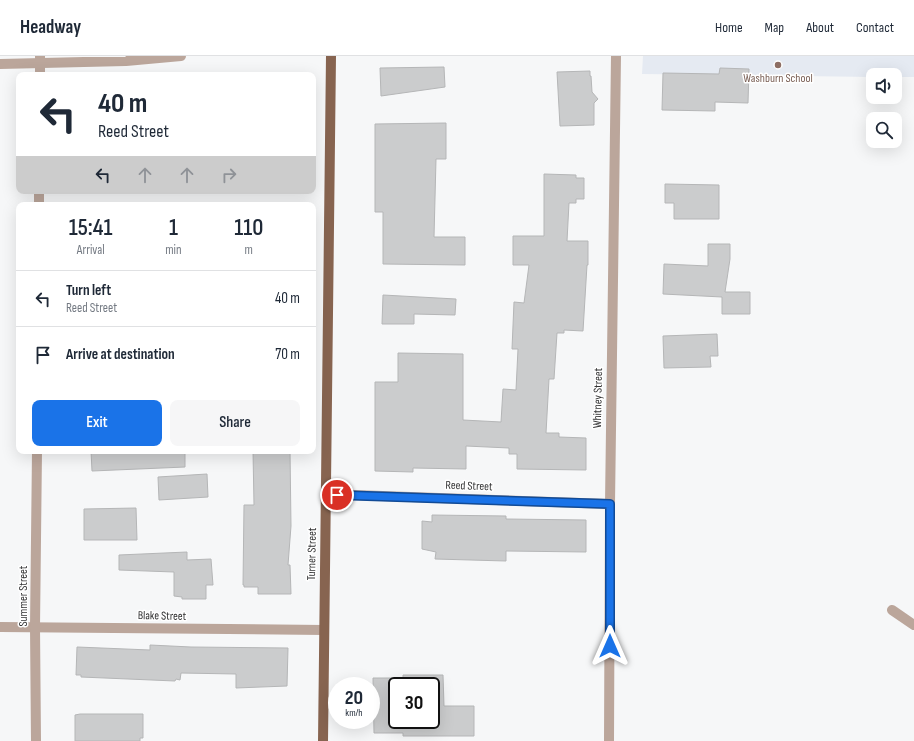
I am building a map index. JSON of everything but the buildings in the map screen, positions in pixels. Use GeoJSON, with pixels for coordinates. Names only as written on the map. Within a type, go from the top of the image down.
{"type":"FeatureCollection","features":[{"type":"Feature","properties":{"kind":"main road","name":"Turner Street"},"geometry":{"type":"LineString","coordinates":[[323,741],[331,56]]}},
{"type":"Feature","properties":{"kind":"street"},"geometry":{"type":"LineString","coordinates":[[0,64],[40,60],[126,61],[181,56]]}},
{"type":"Feature","properties":{"kind":"street","name":"Whitney Street"},"geometry":{"type":"LineString","coordinates":[[609,741],[610,504],[616,56]]}},
{"type":"Feature","properties":{"kind":"street"},"geometry":{"type":"LineString","coordinates":[[40,60],[40,72]]}},
{"type":"Feature","properties":{"kind":"street","name":"Summer Street"},"geometry":{"type":"LineString","coordinates":[[36,741],[35,628],[37,454]]}},
{"type":"Feature","properties":{"kind":"street","name":"Reed Street"},"geometry":{"type":"LineString","coordinates":[[326,494],[610,504]]}},
{"type":"Feature","properties":{"kind":"street"},"geometry":{"type":"LineString","coordinates":[[892,610],[914,625]]}},
{"type":"Feature","properties":{"kind":"street","name":"Blake Street"},"geometry":{"type":"LineString","coordinates":[[0,627],[324,630]]}},
{"type":"Feature","properties":{"kind":"shaded area","name":"Washburn School"},"geometry":{"type":"Polygon","coordinates":[[[643,56],[914,56],[914,77],[902,77],[902,68],[866,68],[866,77],[642,74],[643,56]]]}},
{"type":"Feature","properties":{"kind":"place","name":"Washburn School"},"geometry":{"type":"Point","coordinates":[778,65]}},
{"type":"Feature","properties":{"kind":"route"},"geometry":{"type":"LineString","coordinates":[[337,495],[610,504],[610,646]]}}]}
